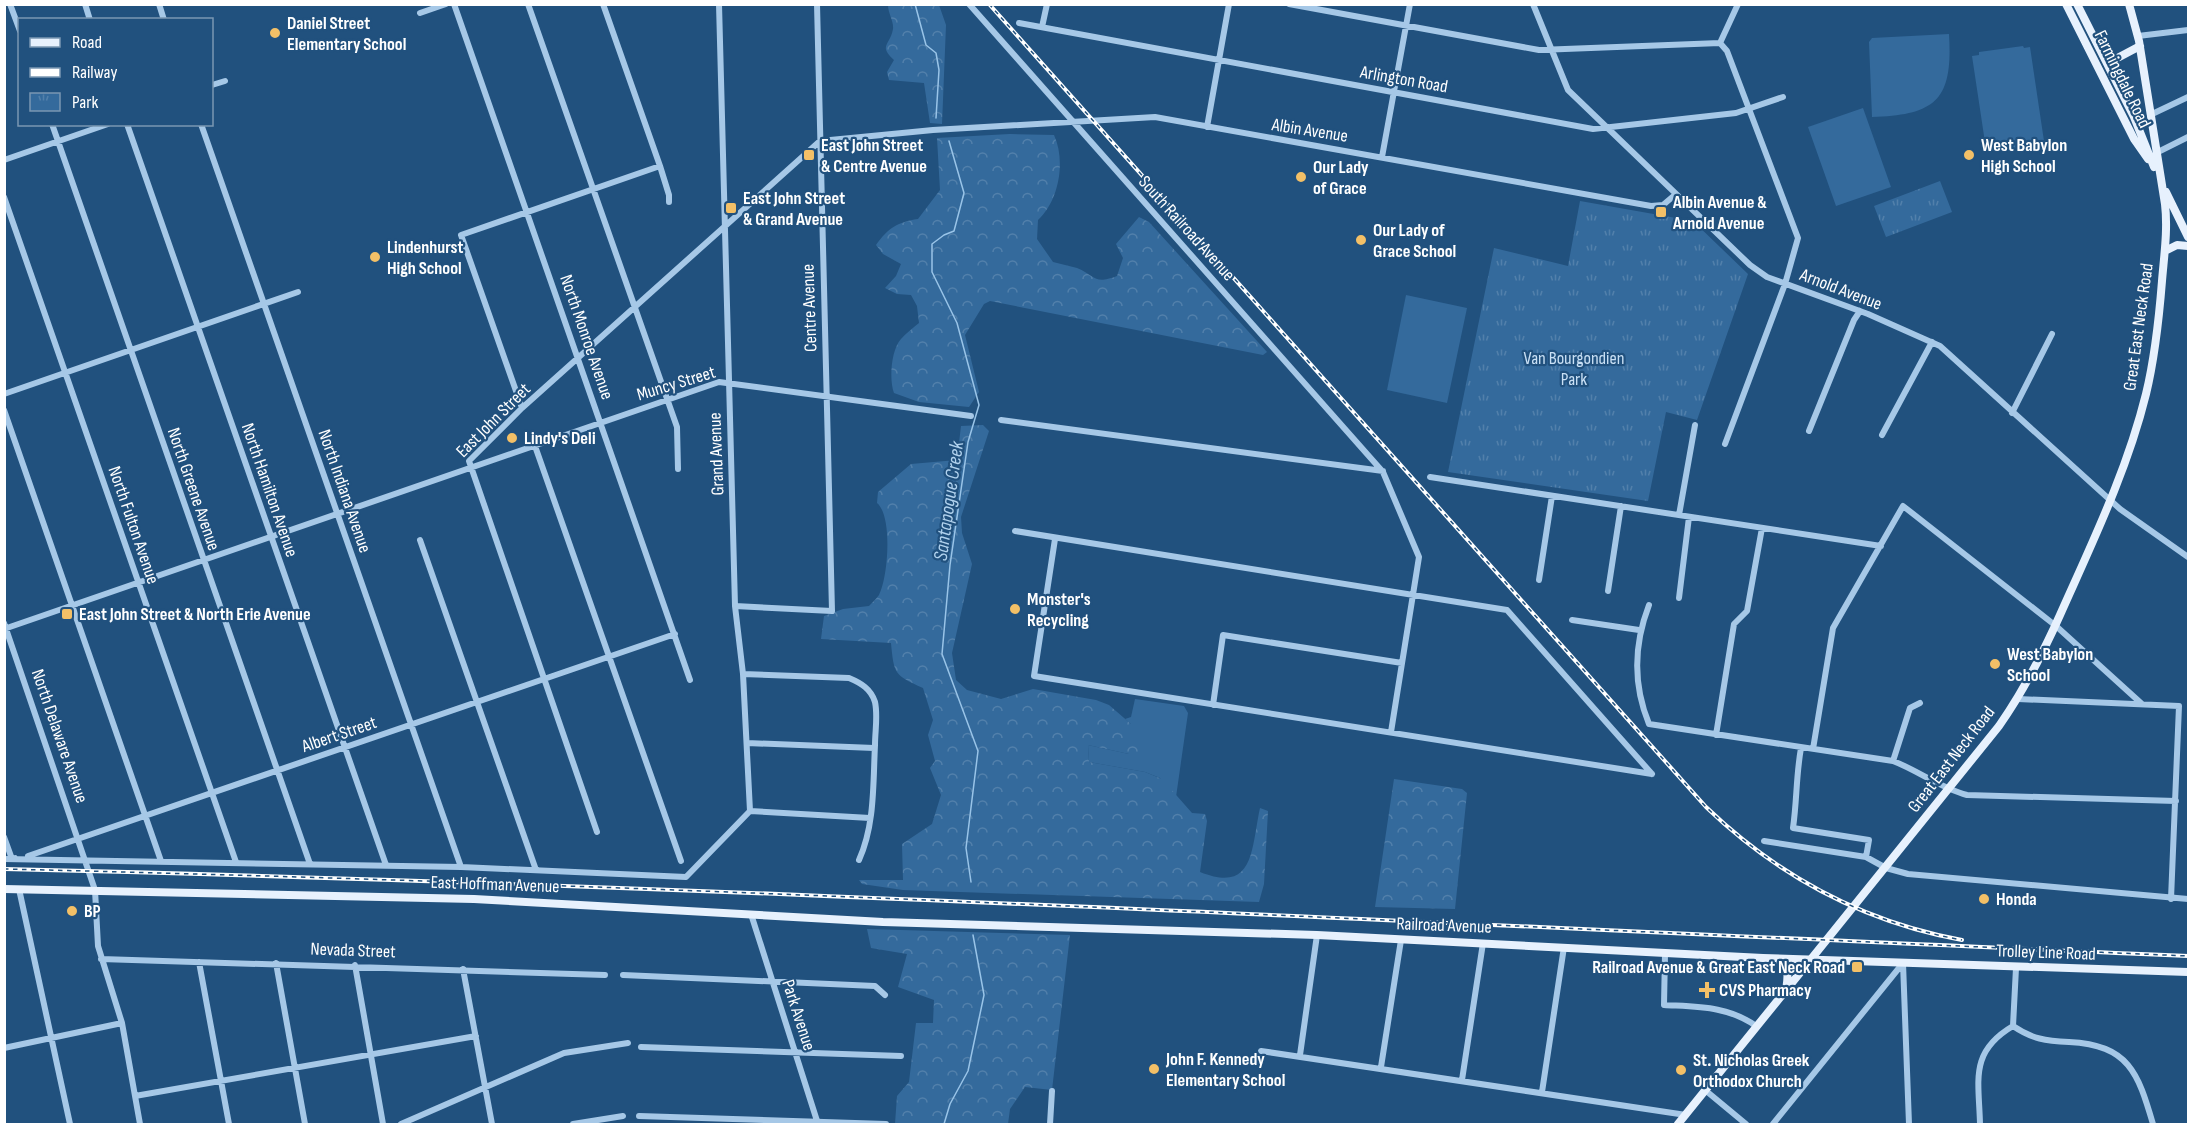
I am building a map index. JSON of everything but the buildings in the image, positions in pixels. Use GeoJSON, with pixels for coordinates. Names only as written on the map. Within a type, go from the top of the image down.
{"type":"FeatureCollection","features":[{"type":"Feature","properties":{"kind":"main road","name":"Farmingdale Road"},"geometry":{"type":"LineString","coordinates":[[2066,4],[2134,140],[2154,166]]}},
{"type":"Feature","properties":{"kind":"main road","name":"Farmingdale Road"},"geometry":{"type":"LineString","coordinates":[[2078,4],[2142,134],[2154,166],[2184,219],[2188,237]]}},
{"type":"Feature","properties":{"kind":"main road"},"geometry":{"type":"LineString","coordinates":[[2129,4],[2140,46],[2161,180]]}},
{"type":"Feature","properties":{"kind":"main road"},"geometry":{"type":"LineString","coordinates":[[2108,63],[2140,46]]}},
{"type":"Feature","properties":{"kind":"main road","name":"Great East Neck Road"},"geometry":{"type":"LineString","coordinates":[[1678,1125],[1886,868],[2018,699],[2056,626],[2111,501],[2135,435],[2151,374],[2158,327],[2167,218],[2161,180]]}},
{"type":"Feature","properties":{"kind":"main road"},"geometry":{"type":"LineString","coordinates":[[2165,252],[2177,245],[2188,246]]}},
{"type":"Feature","properties":{"kind":"main road","name":"East Hoffman Avenue"},"geometry":{"type":"LineString","coordinates":[[4,889],[474,899],[983,926]]}},
{"type":"Feature","properties":{"kind":"main road","name":"Railroad Avenue"},"geometry":{"type":"LineString","coordinates":[[983,926],[1317,935],[1665,954],[1904,963]]}},
{"type":"Feature","properties":{"kind":"main road"},"geometry":{"type":"LineString","coordinates":[[1763,958],[1783,963],[1787,968],[1786,991]]}},
{"type":"Feature","properties":{"kind":"main road","name":"Trolley Line Road"},"geometry":{"type":"LineString","coordinates":[[1904,963],[2188,972]]}},
{"type":"Feature","properties":{"kind":"street"},"geometry":{"type":"LineString","coordinates":[[10,4],[18,26]]}},
{"type":"Feature","properties":{"kind":"street"},"geometry":{"type":"LineString","coordinates":[[420,13],[446,4]]}},
{"type":"Feature","properties":{"kind":"street","name":"North Monroe Avenue"},"geometry":{"type":"LineString","coordinates":[[454,4],[690,680]]}},
{"type":"Feature","properties":{"kind":"street"},"geometry":{"type":"LineString","coordinates":[[528,4],[668,399],[676,427],[678,468]]}},
{"type":"Feature","properties":{"kind":"street"},"geometry":{"type":"LineString","coordinates":[[603,4],[660,166],[669,202]]}},
{"type":"Feature","properties":{"kind":"street","name":"Grand Avenue"},"geometry":{"type":"LineString","coordinates":[[719,4],[735,606],[742,674],[750,811]]}},
{"type":"Feature","properties":{"kind":"street","name":"Centre Avenue"},"geometry":{"type":"LineString","coordinates":[[735,606],[832,610],[817,4]]}},
{"type":"Feature","properties":{"kind":"street","name":"South Railroad Avenue"},"geometry":{"type":"LineString","coordinates":[[969,4],[1383,471],[1419,557],[1391,732]]}},
{"type":"Feature","properties":{"kind":"street"},"geometry":{"type":"LineString","coordinates":[[1042,27],[1047,4]]}},
{"type":"Feature","properties":{"kind":"street"},"geometry":{"type":"LineString","coordinates":[[1206,127],[1229,4]]}},
{"type":"Feature","properties":{"kind":"street"},"geometry":{"type":"LineString","coordinates":[[1289,4],[1551,51],[1720,43]]}},
{"type":"Feature","properties":{"kind":"street"},"geometry":{"type":"LineString","coordinates":[[1382,158],[1410,4]]}},
{"type":"Feature","properties":{"kind":"street","name":"Arnold Avenue"},"geometry":{"type":"LineString","coordinates":[[1533,4],[1568,90],[1754,268],[1785,284],[1860,311],[1932,342],[1946,351],[2111,501],[2188,557]]}},
{"type":"Feature","properties":{"kind":"street"},"geometry":{"type":"LineString","coordinates":[[1720,43],[1738,4]]}},
{"type":"Feature","properties":{"kind":"street","name":"Arlington Road"},"geometry":{"type":"LineString","coordinates":[[1019,23],[1593,129],[1736,113],[1784,97]]}},
{"type":"Feature","properties":{"kind":"street"},"geometry":{"type":"LineString","coordinates":[[2138,36],[2188,30]]}},
{"type":"Feature","properties":{"kind":"street"},"geometry":{"type":"LineString","coordinates":[[1720,43],[1727,51],[1750,108],[1798,238],[1785,284],[1725,444]]}},
{"type":"Feature","properties":{"kind":"street"},"geometry":{"type":"LineString","coordinates":[[213,85],[225,81]]}},
{"type":"Feature","properties":{"kind":"street"},"geometry":{"type":"LineString","coordinates":[[2150,115],[2188,97]]}},
{"type":"Feature","properties":{"kind":"street","name":"Albin Avenue"},"geometry":{"type":"LineString","coordinates":[[820,141],[933,130],[1155,117],[1651,206],[1663,205],[1676,194]]}},
{"type":"Feature","properties":{"kind":"street","name":"North Greene Avenue"},"geometry":{"type":"LineString","coordinates":[[53,126],[310,864]]}},
{"type":"Feature","properties":{"kind":"street"},"geometry":{"type":"LineString","coordinates":[[4,160],[102,126]]}},
{"type":"Feature","properties":{"kind":"street","name":"North Hamilton Avenue"},"geometry":{"type":"LineString","coordinates":[[128,126],[386,865]]}},
{"type":"Feature","properties":{"kind":"street","name":"North Indiana Avenue"},"geometry":{"type":"LineString","coordinates":[[202,126],[461,867]]}},
{"type":"Feature","properties":{"kind":"street"},"geometry":{"type":"LineString","coordinates":[[2156,153],[2188,136]]}},
{"type":"Feature","properties":{"kind":"street","name":"East John Street"},"geometry":{"type":"LineString","coordinates":[[5,627],[72,607],[469,468],[469,461],[522,408],[820,141]]}},
{"type":"Feature","properties":{"kind":"street"},"geometry":{"type":"LineString","coordinates":[[522,408],[461,235],[660,166]]}},
{"type":"Feature","properties":{"kind":"street","name":"North Fulton Avenue"},"geometry":{"type":"LineString","coordinates":[[4,197],[236,862]]}},
{"type":"Feature","properties":{"kind":"street"},"geometry":{"type":"LineString","coordinates":[[4,394],[298,292]]}},
{"type":"Feature","properties":{"kind":"street"},"geometry":{"type":"LineString","coordinates":[[1809,431],[1860,311]]}},
{"type":"Feature","properties":{"kind":"street"},"geometry":{"type":"LineString","coordinates":[[2012,413],[2052,334]]}},
{"type":"Feature","properties":{"kind":"street"},"geometry":{"type":"LineString","coordinates":[[1882,435],[1932,342]]}},
{"type":"Feature","properties":{"kind":"street","name":"Muncy Street"},"geometry":{"type":"LineString","coordinates":[[469,468],[719,382],[971,416]]}},
{"type":"Feature","properties":{"kind":"street"},"geometry":{"type":"LineString","coordinates":[[4,410],[161,861]]}},
{"type":"Feature","properties":{"kind":"street"},"geometry":{"type":"LineString","coordinates":[[1001,420],[1383,471]]}},
{"type":"Feature","properties":{"kind":"street"},"geometry":{"type":"LineString","coordinates":[[1679,515],[1695,424]]}},
{"type":"Feature","properties":{"kind":"street"},"geometry":{"type":"LineString","coordinates":[[535,446],[681,861]]}},
{"type":"Feature","properties":{"kind":"street"},"geometry":{"type":"LineString","coordinates":[[469,468],[597,832]]}},
{"type":"Feature","properties":{"kind":"street"},"geometry":{"type":"LineString","coordinates":[[1430,477],[1881,546]]}},
{"type":"Feature","properties":{"kind":"street"},"geometry":{"type":"LineString","coordinates":[[1539,580],[1552,496]]}},
{"type":"Feature","properties":{"kind":"street"},"geometry":{"type":"LineString","coordinates":[[1608,591],[1621,506]]}},
{"type":"Feature","properties":{"kind":"street"},"geometry":{"type":"LineString","coordinates":[[1813,749],[1833,628],[1903,506],[2056,626],[2142,704]]}},
{"type":"Feature","properties":{"kind":"street"},"geometry":{"type":"LineString","coordinates":[[1679,598],[1689,517]]}},
{"type":"Feature","properties":{"kind":"street"},"geometry":{"type":"LineString","coordinates":[[1716,735],[1734,624],[1747,611],[1762,528]]}},
{"type":"Feature","properties":{"kind":"street"},"geometry":{"type":"LineString","coordinates":[[1015,531],[1507,610],[1652,774],[1034,676],[1055,539]]}},
{"type":"Feature","properties":{"kind":"street"},"geometry":{"type":"LineString","coordinates":[[420,540],[536,870]]}},
{"type":"Feature","properties":{"kind":"street"},"geometry":{"type":"LineString","coordinates":[[1649,605],[1639,630],[1636,662],[1644,712],[1649,724],[1893,761],[1912,768],[1948,790],[1967,795],[2176,801]]}},
{"type":"Feature","properties":{"kind":"street"},"geometry":{"type":"LineString","coordinates":[[1572,620],[1639,630]]}},
{"type":"Feature","properties":{"kind":"street","name":"North Delaware Avenue"},"geometry":{"type":"LineString","coordinates":[[5,627],[80,840],[95,890],[101,959],[122,1023],[140,1125]]}},
{"type":"Feature","properties":{"kind":"street","name":"Albert Street"},"geometry":{"type":"LineString","coordinates":[[12,859],[40,854],[675,634]]}},
{"type":"Feature","properties":{"kind":"street"},"geometry":{"type":"LineString","coordinates":[[1213,705],[1223,635],[1402,663]]}},
{"type":"Feature","properties":{"kind":"street"},"geometry":{"type":"LineString","coordinates":[[742,674],[849,678],[861,683],[874,701],[870,818],[865,847],[859,860]]}},
{"type":"Feature","properties":{"kind":"street"},"geometry":{"type":"LineString","coordinates":[[2018,699],[2179,706],[2171,899]]}},
{"type":"Feature","properties":{"kind":"street"},"geometry":{"type":"LineString","coordinates":[[1893,761],[1910,708],[1920,703]]}},
{"type":"Feature","properties":{"kind":"street"},"geometry":{"type":"LineString","coordinates":[[747,743],[874,748]]}},
{"type":"Feature","properties":{"kind":"street"},"geometry":{"type":"LineString","coordinates":[[1801,748],[1795,783],[1799,791],[1793,828],[1869,840],[1866,857]]}},
{"type":"Feature","properties":{"kind":"street"},"geometry":{"type":"LineString","coordinates":[[750,811],[870,818]]}},
{"type":"Feature","properties":{"kind":"street","name":"East Hoffman Avenue"},"geometry":{"type":"LineString","coordinates":[[4,859],[386,865],[686,877],[750,811]]}},
{"type":"Feature","properties":{"kind":"street"},"geometry":{"type":"LineString","coordinates":[[4,837],[12,859]]}},
{"type":"Feature","properties":{"kind":"street"},"geometry":{"type":"LineString","coordinates":[[1764,841],[1866,857],[1886,868],[1908,874],[2188,900]]}},
{"type":"Feature","properties":{"kind":"street"},"geometry":{"type":"LineString","coordinates":[[19,889],[70,1125]]}},
{"type":"Feature","properties":{"kind":"street","name":"Park Avenue"},"geometry":{"type":"LineString","coordinates":[[751,914],[818,1123]]}},
{"type":"Feature","properties":{"kind":"street"},"geometry":{"type":"LineString","coordinates":[[1300,1055],[1317,935]]}},
{"type":"Feature","properties":{"kind":"street"},"geometry":{"type":"LineString","coordinates":[[1381,1068],[1401,940]]}},
{"type":"Feature","properties":{"kind":"street"},"geometry":{"type":"LineString","coordinates":[[1462,1080],[1483,943]]}},
{"type":"Feature","properties":{"kind":"street"},"geometry":{"type":"LineString","coordinates":[[1542,1092],[1564,947]]}},
{"type":"Feature","properties":{"kind":"street"},"geometry":{"type":"LineString","coordinates":[[1665,954],[1664,1005],[1716,1008],[1741,1016],[1756,1026]]}},
{"type":"Feature","properties":{"kind":"street","name":"Nevada Street"},"geometry":{"type":"LineString","coordinates":[[101,959],[355,965],[605,975]]}},
{"type":"Feature","properties":{"kind":"street"},"geometry":{"type":"LineString","coordinates":[[199,962],[229,1125]]}},
{"type":"Feature","properties":{"kind":"street"},"geometry":{"type":"LineString","coordinates":[[276,963],[305,1125]]}},
{"type":"Feature","properties":{"kind":"street"},"geometry":{"type":"LineString","coordinates":[[1773,1125],[1904,963]]}},
{"type":"Feature","properties":{"kind":"street"},"geometry":{"type":"LineString","coordinates":[[1904,963],[1909,1125]]}},
{"type":"Feature","properties":{"kind":"street"},"geometry":{"type":"LineString","coordinates":[[355,965],[383,1125]]}},
{"type":"Feature","properties":{"kind":"street"},"geometry":{"type":"LineString","coordinates":[[2013,1026],[2016,968]]}},
{"type":"Feature","properties":{"kind":"street"},"geometry":{"type":"LineString","coordinates":[[463,969],[492,1125]]}},
{"type":"Feature","properties":{"kind":"street"},"geometry":{"type":"LineString","coordinates":[[622,975],[874,986],[885,995]]}},
{"type":"Feature","properties":{"kind":"street"},"geometry":{"type":"LineString","coordinates":[[4,1048],[122,1023]]}},
{"type":"Feature","properties":{"kind":"street"},"geometry":{"type":"LineString","coordinates":[[1980,1125],[1980,1058],[1988,1044],[2013,1026]]}},
{"type":"Feature","properties":{"kind":"street"},"geometry":{"type":"LineString","coordinates":[[2013,1026],[2033,1038],[2092,1044],[2117,1054],[2137,1077],[2152,1125]]}},
{"type":"Feature","properties":{"kind":"street"},"geometry":{"type":"LineString","coordinates":[[135,1096],[476,1036]]}},
{"type":"Feature","properties":{"kind":"street"},"geometry":{"type":"LineString","coordinates":[[402,1125],[564,1053],[628,1043]]}},
{"type":"Feature","properties":{"kind":"street"},"geometry":{"type":"LineString","coordinates":[[640,1047],[901,1056]]}},
{"type":"Feature","properties":{"kind":"street"},"geometry":{"type":"LineString","coordinates":[[1261,1051],[1300,1055],[1686,1115]]}},
{"type":"Feature","properties":{"kind":"street"},"geometry":{"type":"LineString","coordinates":[[1705,1090],[1746,1125]]}},
{"type":"Feature","properties":{"kind":"street"},"geometry":{"type":"LineString","coordinates":[[1050,1125],[1052,1091]]}},
{"type":"Feature","properties":{"kind":"street"},"geometry":{"type":"LineString","coordinates":[[573,1125],[622,1116]]}},
{"type":"Feature","properties":{"kind":"street"},"geometry":{"type":"LineString","coordinates":[[639,1116],[886,1124]]}},
{"type":"Feature","properties":{"kind":"green space"},"geometry":{"type":"Polygon","coordinates":[[[888,5],[939,5],[946,25],[942,124],[930,123],[924,83],[889,80],[887,72],[894,60],[886,48],[893,29],[888,5]]]}},
{"type":"Feature","properties":{"kind":"green space"},"geometry":{"type":"Polygon","coordinates":[[[1949,34],[1948,74],[1944,88],[1936,99],[1926,107],[1912,112],[1872,117],[1869,42],[1872,38],[1949,34]]]}},
{"type":"Feature","properties":{"kind":"green space"},"geometry":{"type":"Polygon","coordinates":[[[2023,46],[2024,48],[2030,47],[2044,141],[2037,142],[2037,145],[1993,151],[1992,148],[1986,149],[1972,56],[1979,55],[1979,52],[2023,46]]]}},
{"type":"Feature","properties":{"kind":"green space"},"geometry":{"type":"Polygon","coordinates":[[[1863,108],[1891,187],[1836,206],[1808,127],[1863,108]]]}},
{"type":"Feature","properties":{"kind":"green space"},"geometry":{"type":"Polygon","coordinates":[[[1010,134],[1054,135],[1058,145],[1060,168],[1058,180],[1051,202],[1038,220],[1037,239],[1053,262],[1077,268],[1099,280],[1117,276],[1123,258],[1116,244],[1139,217],[1149,222],[1267,352],[1263,355],[990,301],[984,304],[965,335],[979,392],[969,407],[919,402],[894,393],[891,373],[893,357],[901,339],[919,323],[917,306],[911,295],[897,294],[885,288],[896,276],[901,264],[883,254],[876,245],[894,227],[918,219],[940,190],[937,138],[1010,134]]]}},
{"type":"Feature","properties":{"kind":"green space"},"geometry":{"type":"Polygon","coordinates":[[[1940,181],[1952,212],[1886,237],[1874,206],[1940,181]]]}},
{"type":"Feature","properties":{"kind":"green space","name":"Van Bourgondien Park"},"geometry":{"type":"Polygon","coordinates":[[[1580,201],[1693,221],[1748,274],[1697,420],[1666,412],[1648,501],[1448,472],[1494,248],[1568,266],[1580,201]]]}},
{"type":"Feature","properties":{"kind":"green space"},"geometry":{"type":"Polygon","coordinates":[[[1406,295],[1467,308],[1447,403],[1387,390],[1406,295]]]}},
{"type":"Feature","properties":{"kind":"green space"},"geometry":{"type":"Polygon","coordinates":[[[983,425],[989,431],[961,517],[962,533],[972,564],[952,653],[956,680],[967,690],[1001,699],[1033,689],[1096,700],[1109,705],[1131,724],[1145,752],[1129,754],[1088,745],[1089,762],[1145,772],[1162,779],[1192,813],[1205,814],[1207,821],[1200,872],[1218,877],[1231,877],[1241,872],[1252,852],[1260,808],[1268,811],[1264,884],[1259,902],[903,890],[862,884],[859,880],[903,880],[902,844],[932,824],[941,795],[930,768],[935,761],[928,735],[933,720],[923,688],[906,680],[897,672],[891,643],[821,639],[824,616],[843,609],[869,606],[879,595],[887,562],[887,533],[882,510],[877,503],[878,492],[911,464],[957,460],[961,426],[983,425]]]}},
{"type":"Feature","properties":{"kind":"green space"},"geometry":{"type":"Polygon","coordinates":[[[1135,699],[1184,706],[1188,713],[1176,797],[1160,778],[1145,772],[1089,762],[1088,745],[1129,754],[1131,724],[1125,719],[1131,717],[1135,699]]]}},
{"type":"Feature","properties":{"kind":"green space"},"geometry":{"type":"Polygon","coordinates":[[[1394,779],[1462,789],[1467,793],[1455,909],[1375,907],[1394,779]]]}},
{"type":"Feature","properties":{"kind":"green space"},"geometry":{"type":"Polygon","coordinates":[[[867,929],[1070,935],[1052,1090],[1025,1087],[1010,1109],[1008,1124],[895,1124],[897,1096],[909,1082],[916,1023],[933,1023],[934,1000],[898,987],[907,954],[871,948],[867,929]]]}},
{"type":"Feature","properties":{"kind":"waterway","name":"Santapogue Creek"},"geometry":{"type":"LineString","coordinates":[[915,4],[926,45],[936,53],[939,70],[936,118]]}},
{"type":"Feature","properties":{"kind":"waterway","name":"Santapogue Creek"},"geometry":{"type":"LineString","coordinates":[[949,141],[964,193],[954,231],[932,244],[932,272],[957,323],[979,405],[968,442],[950,565],[942,654],[978,751],[966,848],[971,882]]}},
{"type":"Feature","properties":{"kind":"waterway","name":"Santapogue Creek"},"geometry":{"type":"LineString","coordinates":[[944,1124],[950,1104],[968,1071],[984,995],[973,935]]}},
{"type":"Feature","properties":{"kind":"railway"},"geometry":{"type":"LineString","coordinates":[[989,4],[1706,807],[1763,854],[1824,893],[1891,921],[1962,940]]}},
{"type":"Feature","properties":{"kind":"railway"},"geometry":{"type":"LineString","coordinates":[[4,869],[551,885],[2188,956]]}},
{"type":"Feature","properties":{"kind":"place","name":"Daniel Street Elementary School"},"geometry":{"type":"Point","coordinates":[275,33]}},
{"type":"Feature","properties":{"kind":"place","name":"East John Street & Centre Avenue"},"geometry":{"type":"Point","coordinates":[809,155]}},
{"type":"Feature","properties":{"kind":"place","name":"West Babylon High School"},"geometry":{"type":"Point","coordinates":[1969,155]}},
{"type":"Feature","properties":{"kind":"place","name":"Our Lady of Grace"},"geometry":{"type":"Point","coordinates":[1301,177]}},
{"type":"Feature","properties":{"kind":"place","name":"East John Street & Grand Avenue"},"geometry":{"type":"Point","coordinates":[731,208]}},
{"type":"Feature","properties":{"kind":"place","name":"Albin Avenue & Arnold Avenue"},"geometry":{"type":"Point","coordinates":[1661,212]}},
{"type":"Feature","properties":{"kind":"place","name":"Our Lady of Grace School"},"geometry":{"type":"Point","coordinates":[1361,240]}},
{"type":"Feature","properties":{"kind":"place","name":"Lindenhurst High School"},"geometry":{"type":"Point","coordinates":[375,257]}},
{"type":"Feature","properties":{"kind":"place","name":"Lindy's Deli"},"geometry":{"type":"Point","coordinates":[512,438]}},
{"type":"Feature","properties":{"kind":"place","name":"Monster's Recycling"},"geometry":{"type":"Point","coordinates":[1015,609]}},
{"type":"Feature","properties":{"kind":"place","name":"East John Street & North Erie Avenue"},"geometry":{"type":"Point","coordinates":[67,614]}},
{"type":"Feature","properties":{"kind":"place","name":"West Babylon School"},"geometry":{"type":"Point","coordinates":[1995,664]}},
{"type":"Feature","properties":{"kind":"place","name":"Honda"},"geometry":{"type":"Point","coordinates":[1984,899]}},
{"type":"Feature","properties":{"kind":"place","name":"BP"},"geometry":{"type":"Point","coordinates":[72,911]}},
{"type":"Feature","properties":{"kind":"place","name":"Railroad Avenue & Great East Neck Road"},"geometry":{"type":"Point","coordinates":[1857,967]}},
{"type":"Feature","properties":{"kind":"place","name":"CVS Pharmacy"},"geometry":{"type":"Point","coordinates":[1707,990]}},
{"type":"Feature","properties":{"kind":"place","name":"John F. Kennedy Elementary School"},"geometry":{"type":"Point","coordinates":[1154,1069]}},
{"type":"Feature","properties":{"kind":"place","name":"St. Nicholas Greek Orthodox Church"},"geometry":{"type":"Point","coordinates":[1681,1070]}}]}
